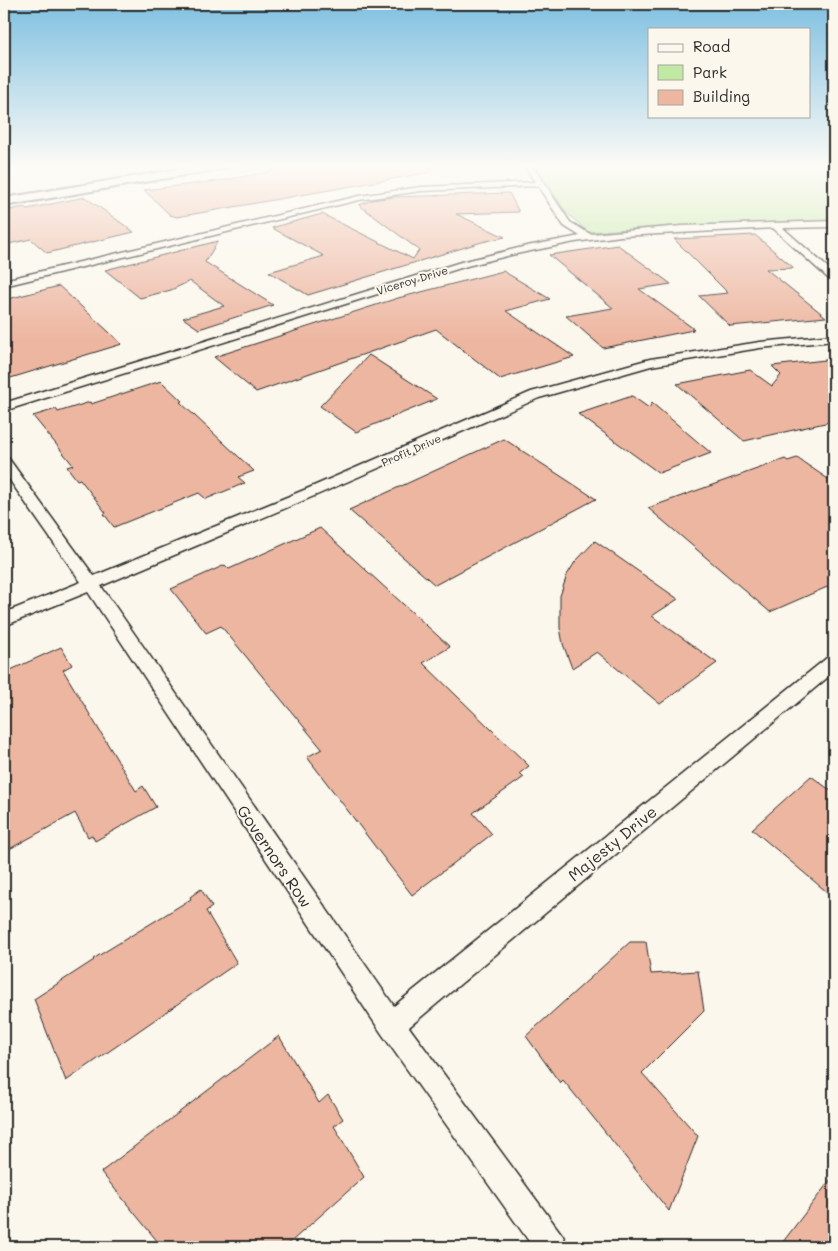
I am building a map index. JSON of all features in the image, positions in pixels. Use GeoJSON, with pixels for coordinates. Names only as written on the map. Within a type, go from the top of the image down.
{"type":"FeatureCollection","features":[{"type":"Feature","properties":{"kind":"street"},"geometry":{"type":"LineString","coordinates":[[4,283],[253,223]]}},
{"type":"Feature","properties":{"kind":"street"},"geometry":{"type":"LineString","coordinates":[[567,223],[589,238]]}},
{"type":"Feature","properties":{"kind":"street","name":"Viceroy Drive"},"geometry":{"type":"LineString","coordinates":[[4,407],[464,264],[518,250],[589,238],[671,229],[834,224]]}},
{"type":"Feature","properties":{"kind":"street"},"geometry":{"type":"LineString","coordinates":[[775,225],[834,278]]}},
{"type":"Feature","properties":{"kind":"street","name":"Profit Drive"},"geometry":{"type":"LineString","coordinates":[[4,620],[314,491],[535,395],[650,363],[760,345],[834,338]]}},
{"type":"Feature","properties":{"kind":"street","name":"Governors Row"},"geometry":{"type":"LineString","coordinates":[[4,462],[90,584],[390,1025],[552,1247]]}},
{"type":"Feature","properties":{"kind":"street","name":"Majesty Drive"},"geometry":{"type":"LineString","coordinates":[[390,1025],[834,662]]}},
{"type":"Feature","properties":{"kind":"green space"},"geometry":{"type":"Polygon","coordinates":[[[579,223],[741,223],[669,226],[588,232],[579,223]]]}},
{"type":"Feature","properties":{"kind":"building"},"geometry":{"type":"Polygon","coordinates":[[[4,223],[122,223],[134,232],[47,253],[31,239],[4,245],[4,223]]]}},
{"type":"Feature","properties":{"kind":"building"},"geometry":{"type":"Polygon","coordinates":[[[288,223],[341,223],[413,259],[419,250],[384,223],[476,223],[505,237],[482,242],[308,295],[269,272],[324,256],[272,228],[288,223]]]}},
{"type":"Feature","properties":{"kind":"building"},"geometry":{"type":"Polygon","coordinates":[[[755,235],[794,268],[766,269],[826,317],[730,326],[699,296],[728,293],[674,239],[755,235]]]}},
{"type":"Feature","properties":{"kind":"building"},"geometry":{"type":"Polygon","coordinates":[[[218,241],[205,262],[273,305],[199,329],[183,318],[224,306],[190,281],[171,290],[140,298],[105,270],[218,241]]]}},
{"type":"Feature","properties":{"kind":"building"},"geometry":{"type":"Polygon","coordinates":[[[618,245],[671,284],[639,289],[693,330],[603,348],[566,316],[613,308],[549,255],[618,245]]]}},
{"type":"Feature","properties":{"kind":"building"},"geometry":{"type":"Polygon","coordinates":[[[503,271],[550,299],[506,311],[574,357],[500,379],[436,329],[256,392],[214,357],[398,298],[503,271]]]}},
{"type":"Feature","properties":{"kind":"building"},"geometry":{"type":"Polygon","coordinates":[[[59,286],[122,344],[4,380],[4,300],[59,286]]]}},
{"type":"Feature","properties":{"kind":"building"},"geometry":{"type":"Polygon","coordinates":[[[369,355],[437,399],[356,432],[320,406],[369,355]]]}},
{"type":"Feature","properties":{"kind":"building"},"geometry":{"type":"Polygon","coordinates":[[[834,359],[834,421],[744,441],[677,384],[750,370],[772,386],[781,375],[772,366],[834,359]]]}},
{"type":"Feature","properties":{"kind":"building"},"geometry":{"type":"Polygon","coordinates":[[[161,381],[182,401],[180,402],[254,471],[238,477],[245,483],[206,499],[199,493],[114,527],[104,514],[106,513],[80,479],[77,480],[67,467],[73,465],[33,416],[56,409],[58,412],[90,402],[91,404],[161,381]]]}},
{"type":"Feature","properties":{"kind":"building"},"geometry":{"type":"Polygon","coordinates":[[[632,396],[649,408],[652,403],[711,453],[659,473],[578,414],[632,396]]]}},
{"type":"Feature","properties":{"kind":"building"},"geometry":{"type":"Polygon","coordinates":[[[504,439],[596,499],[435,585],[349,510],[504,439]]]}},
{"type":"Feature","properties":{"kind":"building"},"geometry":{"type":"Polygon","coordinates":[[[797,458],[834,483],[834,584],[770,612],[648,508],[785,459],[788,461],[797,458]]]}},
{"type":"Feature","properties":{"kind":"building"},"geometry":{"type":"Polygon","coordinates":[[[320,528],[450,647],[423,663],[529,766],[520,773],[524,777],[473,813],[492,834],[412,895],[307,757],[322,749],[221,626],[206,633],[171,589],[225,565],[229,569],[320,528]]]}},
{"type":"Feature","properties":{"kind":"building"},"geometry":{"type":"Polygon","coordinates":[[[595,541],[678,599],[652,616],[717,663],[660,704],[597,652],[572,668],[563,644],[560,628],[560,596],[567,575],[575,562],[595,541]]]}},
{"type":"Feature","properties":{"kind":"building"},"geometry":{"type":"Polygon","coordinates":[[[61,647],[72,665],[63,670],[136,791],[143,786],[156,807],[95,841],[92,835],[88,837],[75,813],[4,852],[4,673],[61,647]]]}},
{"type":"Feature","properties":{"kind":"building"},"geometry":{"type":"Polygon","coordinates":[[[811,776],[834,793],[834,898],[752,829],[811,776]]]}},
{"type":"Feature","properties":{"kind":"building"},"geometry":{"type":"Polygon","coordinates":[[[201,889],[212,907],[206,911],[237,963],[66,1081],[34,999],[93,959],[191,899],[190,897],[201,889]]]}},
{"type":"Feature","properties":{"kind":"building"},"geometry":{"type":"Polygon","coordinates":[[[630,942],[646,942],[651,974],[698,971],[704,1011],[642,1073],[698,1136],[669,1211],[563,1080],[560,1083],[526,1036],[630,942]]]}},
{"type":"Feature","properties":{"kind":"building"},"geometry":{"type":"Polygon","coordinates":[[[279,1036],[319,1103],[328,1095],[343,1119],[334,1126],[364,1177],[285,1247],[162,1247],[101,1172],[279,1036]]]}},
{"type":"Feature","properties":{"kind":"building"},"geometry":{"type":"Polygon","coordinates":[[[834,1175],[834,1247],[779,1247],[834,1175]]]}}]}
